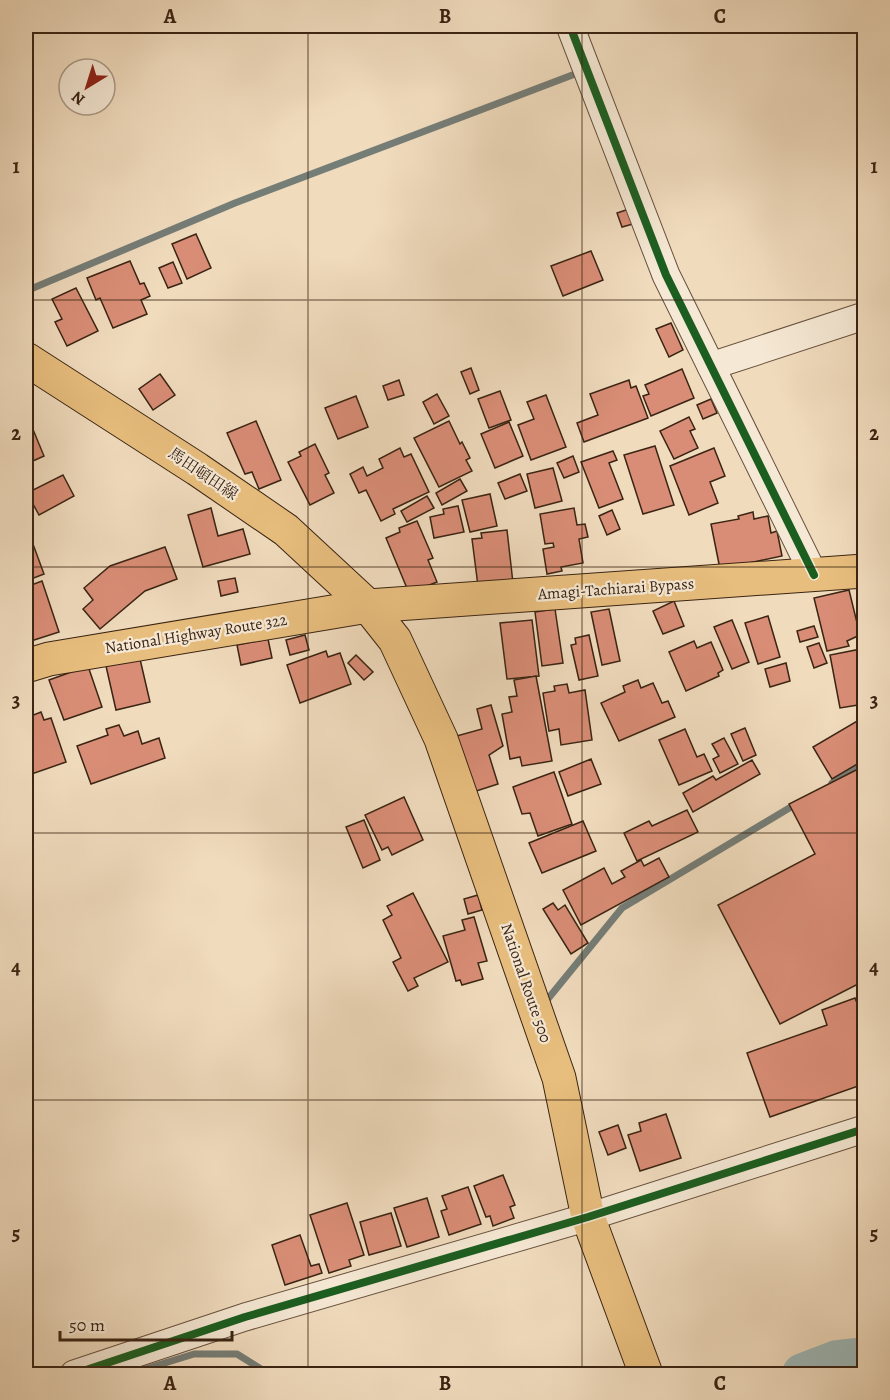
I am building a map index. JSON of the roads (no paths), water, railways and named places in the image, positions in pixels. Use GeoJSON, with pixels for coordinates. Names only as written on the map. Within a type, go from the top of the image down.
{"type":"FeatureCollection","features":[{"type":"Feature","properties":{"kind":"main road","name":"馬田頓田線"},"geometry":{"type":"LineString","coordinates":[[26,359],[197,469],[286,530],[368,606]]}},
{"type":"Feature","properties":{"kind":"main road","name":"Amagi-Tachiarai Bypass"},"geometry":{"type":"LineString","coordinates":[[368,606],[864,571]]}},
{"type":"Feature","properties":{"kind":"main road","name":"National Highway Route 322"},"geometry":{"type":"LineString","coordinates":[[26,665],[49,659],[368,606]]}},
{"type":"Feature","properties":{"kind":"main road","name":"National Route 500"},"geometry":{"type":"LineString","coordinates":[[368,606],[395,640],[441,739],[559,1078],[591,1226],[646,1374]]}},
{"type":"Feature","properties":{"kind":"street"},"geometry":{"type":"LineString","coordinates":[[570,26],[666,275],[814,575]]}},
{"type":"Feature","properties":{"kind":"street"},"geometry":{"type":"LineString","coordinates":[[711,366],[864,316]]}},
{"type":"Feature","properties":{"kind":"street"},"geometry":{"type":"LineString","coordinates":[[74,1374],[245,1317],[591,1226],[864,1129]]}},
{"type":"Feature","properties":{"kind":"waterway"},"geometry":{"type":"LineString","coordinates":[[26,291],[235,203],[575,74]]}},
{"type":"Feature","properties":{"kind":"waterway"},"geometry":{"type":"LineString","coordinates":[[832,783],[864,764]]}},
{"type":"Feature","properties":{"kind":"waterway"},"geometry":{"type":"LineString","coordinates":[[547,1000],[622,908],[796,804]]}},
{"type":"Feature","properties":{"kind":"waterway"},"geometry":{"type":"LineString","coordinates":[[129,1374],[194,1354],[237,1354],[269,1374]]}},
{"type":"Feature","properties":{"kind":"waterway"},"geometry":{"type":"LineString","coordinates":[[803,1374],[837,1361],[864,1358]]}}]}
